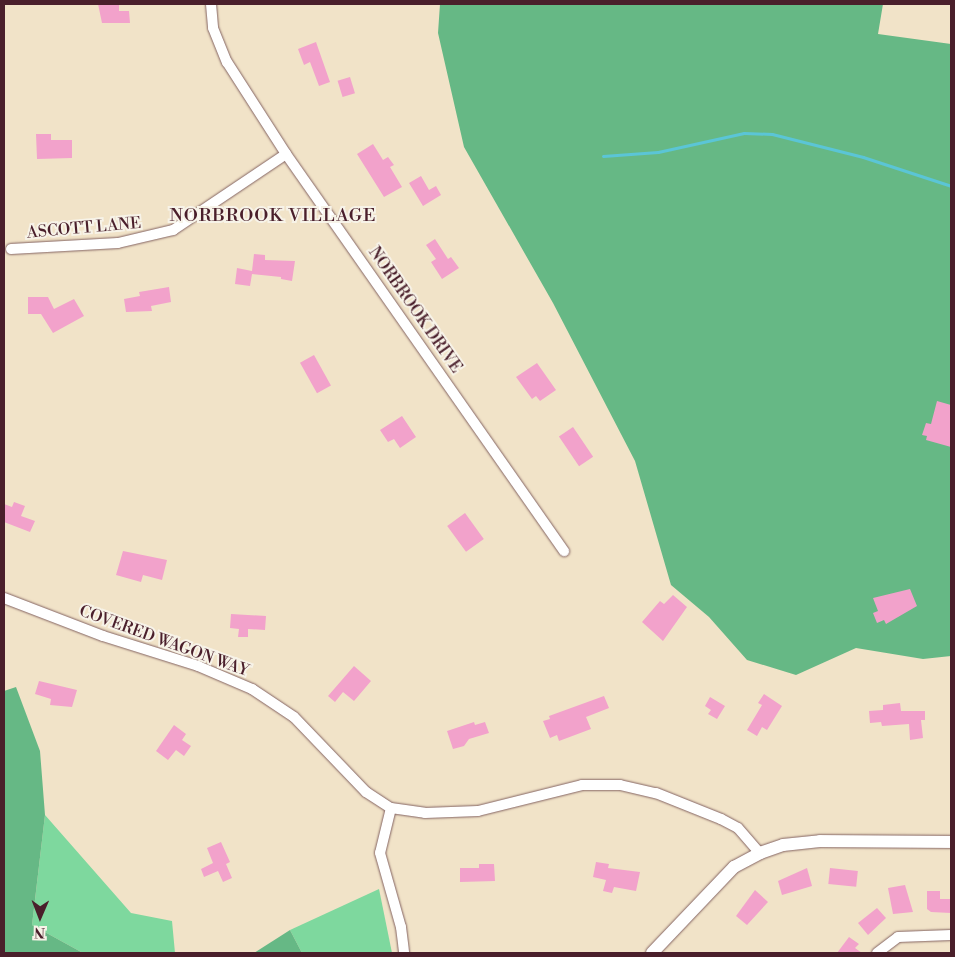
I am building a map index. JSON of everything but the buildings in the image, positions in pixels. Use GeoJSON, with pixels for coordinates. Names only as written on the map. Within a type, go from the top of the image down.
{"type":"FeatureCollection","features":[{"type":"Feature","properties":{"kind":"street","name":"NORBROOK DRIVE"},"geometry":{"type":"LineString","coordinates":[[211,4],[212,28],[227,62],[286,154],[564,551]]}},
{"type":"Feature","properties":{"kind":"street","name":"ASCOTT LANE"},"geometry":{"type":"LineString","coordinates":[[11,250],[118,243],[172,230],[286,154]]}},
{"type":"Feature","properties":{"kind":"street","name":"COVERED WAGON WAY"},"geometry":{"type":"LineString","coordinates":[[4,598],[103,636],[198,666],[252,690],[294,718],[366,792],[391,808],[426,813],[478,811],[582,785],[620,785],[656,793],[721,818],[738,828],[760,853]]}},
{"type":"Feature","properties":{"kind":"street"},"geometry":{"type":"LineString","coordinates":[[391,808],[380,853],[401,927],[404,953]]}},
{"type":"Feature","properties":{"kind":"street"},"geometry":{"type":"LineString","coordinates":[[652,953],[734,867],[760,853],[783,845],[820,841],[951,842]]}},
{"type":"Feature","properties":{"kind":"street"},"geometry":{"type":"LineString","coordinates":[[877,953],[898,937],[951,934]]}},
{"type":"Feature","properties":{"kind":"green space"},"geometry":{"type":"Polygon","coordinates":[[[440,4],[883,4],[878,34],[951,44],[951,656],[923,659],[856,648],[796,675],[747,660],[709,617],[671,585],[635,461],[553,303],[464,147],[438,33],[440,4]]]}},
{"type":"Feature","properties":{"kind":"green space"},"geometry":{"type":"Polygon","coordinates":[[[16,687],[40,751],[45,815],[32,925],[83,953],[4,953],[4,691],[16,687]]]}},
{"type":"Feature","properties":{"kind":"green space"},"geometry":{"type":"Polygon","coordinates":[[[45,815],[131,913],[172,921],[175,953],[83,953],[32,925],[45,815]]]}},
{"type":"Feature","properties":{"kind":"green space"},"geometry":{"type":"Polygon","coordinates":[[[379,889],[392,953],[302,953],[290,930],[379,889]]]}},
{"type":"Feature","properties":{"kind":"green space"},"geometry":{"type":"Polygon","coordinates":[[[290,930],[302,953],[254,953],[290,930]]]}},
{"type":"Feature","properties":{"kind":"waterway"},"geometry":{"type":"LineString","coordinates":[[603,156],[658,152],[744,133],[772,134],[863,157],[951,186]]}},
{"type":"Feature","properties":{"kind":"district","name":"NORBROOK VILLAGE"},"geometry":{"type":"Point","coordinates":[273,216]}}]}
